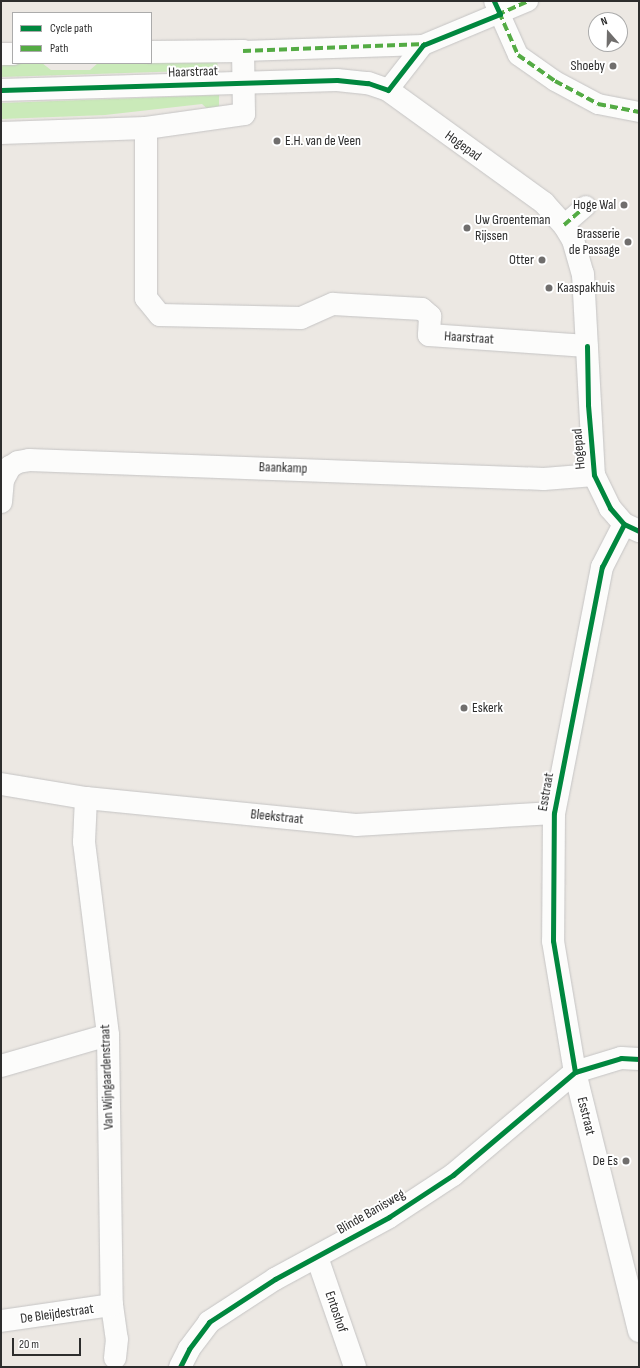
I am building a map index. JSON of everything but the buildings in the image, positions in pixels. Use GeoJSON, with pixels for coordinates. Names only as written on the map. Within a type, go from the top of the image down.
{"type":"FeatureCollection","features":[{"type":"Feature","properties":{"kind":"street","name":"Haarstraat"},"geometry":{"type":"LineString","coordinates":[[152,52],[243,51],[423,45],[497,8],[528,1]]}},
{"type":"Feature","properties":{"kind":"street"},"geometry":{"type":"LineString","coordinates":[[497,8],[518,55],[555,81],[598,104],[639,112]]}},
{"type":"Feature","properties":{"kind":"street"},"geometry":{"type":"LineString","coordinates":[[388,90],[423,45]]}},
{"type":"Feature","properties":{"kind":"street"},"geometry":{"type":"LineString","coordinates":[[1,133],[146,128],[244,114],[243,51]]}},
{"type":"Feature","properties":{"kind":"street"},"geometry":{"type":"LineString","coordinates":[[1,54],[12,54]]}},
{"type":"Feature","properties":{"kind":"street","name":"Haarstraat"},"geometry":{"type":"LineString","coordinates":[[1,90],[337,80]]}},
{"type":"Feature","properties":{"kind":"street","name":"Hogepad"},"geometry":{"type":"LineString","coordinates":[[337,80],[368,83],[388,90],[544,203],[564,224],[573,240],[582,274],[587,346],[588,405],[594,475],[610,508],[632,527]]}},
{"type":"Feature","properties":{"kind":"street","name":"Haarstraat"},"geometry":{"type":"LineString","coordinates":[[146,128],[146,298],[160,315],[301,318],[333,304],[422,309],[430,316],[429,335],[587,346]]}},
{"type":"Feature","properties":{"kind":"street"},"geometry":{"type":"LineString","coordinates":[[564,224],[586,206]]}},
{"type":"Feature","properties":{"kind":"street","name":"Baankamp"},"geometry":{"type":"LineString","coordinates":[[1,502],[4,480],[10,467],[18,462],[29,460],[544,479],[594,475]]}},
{"type":"Feature","properties":{"kind":"street","name":"Esstraat"},"geometry":{"type":"LineString","coordinates":[[632,527],[602,567],[554,813],[552,941],[575,1072],[639,1331]]}},
{"type":"Feature","properties":{"kind":"street","name":"Bleekstraat"},"geometry":{"type":"LineString","coordinates":[[1,784],[86,798],[356,825],[554,813]]}},
{"type":"Feature","properties":{"kind":"street","name":"Van Wijngaardenstraat"},"geometry":{"type":"LineString","coordinates":[[86,798],[84,842],[108,1035],[112,1305],[117,1338],[118,1364]]}},
{"type":"Feature","properties":{"kind":"street"},"geometry":{"type":"LineString","coordinates":[[1,1066],[108,1035]]}},
{"type":"Feature","properties":{"kind":"street"},"geometry":{"type":"LineString","coordinates":[[575,1072],[621,1058],[639,1060]]}},
{"type":"Feature","properties":{"kind":"street","name":"Blinde Banisweg"},"geometry":{"type":"LineString","coordinates":[[180,1367],[189,1349],[209,1322],[275,1279],[389,1217],[453,1175],[575,1072]]}},
{"type":"Feature","properties":{"kind":"street","name":"Entoshof"},"geometry":{"type":"LineString","coordinates":[[317,1257],[355,1367]]}},
{"type":"Feature","properties":{"kind":"street","name":"De Bleijdestraat"},"geometry":{"type":"LineString","coordinates":[[1,1321],[112,1305]]}},
{"type":"Feature","properties":{"kind":"green space"},"geometry":{"type":"Polygon","coordinates":[[[217,60],[218,70],[1,77],[1,68],[6,62],[12,62],[12,64],[43,64],[51,70],[90,70],[97,64],[152,64],[152,62],[217,60]]]}},
{"type":"Feature","properties":{"kind":"green space"},"geometry":{"type":"Polygon","coordinates":[[[219,95],[219,110],[211,112],[202,104],[105,115],[1,119],[1,103],[219,95]]]}},
{"type":"Feature","properties":{"kind":"marked path"},"geometry":{"type":"LineString","coordinates":[[497,15],[528,1]]}},
{"type":"Feature","properties":{"kind":"marked path"},"geometry":{"type":"LineString","coordinates":[[499,12],[518,55],[555,81],[598,104],[639,112]]}},
{"type":"Feature","properties":{"kind":"marked path"},"geometry":{"type":"LineString","coordinates":[[243,51],[425,44]]}},
{"type":"Feature","properties":{"kind":"marked path"},"geometry":{"type":"LineString","coordinates":[[564,225],[586,206]]}},
{"type":"Feature","properties":{"kind":"cycle path"},"geometry":{"type":"LineString","coordinates":[[1,90],[337,80],[368,83],[388,90],[423,45],[500,14],[494,1]]}},
{"type":"Feature","properties":{"kind":"cycle path"},"geometry":{"type":"LineString","coordinates":[[587,346],[588,405],[594,475],[610,508],[624,524],[639,531]]}},
{"type":"Feature","properties":{"kind":"cycle path"},"geometry":{"type":"LineString","coordinates":[[575,1072],[553,941],[554,813],[602,567],[624,524]]}},
{"type":"Feature","properties":{"kind":"cycle path"},"geometry":{"type":"LineString","coordinates":[[180,1367],[189,1349],[209,1322],[275,1279],[389,1217],[453,1175],[575,1072],[621,1058],[639,1059]]}},
{"type":"Feature","properties":{"kind":"place","name":"Shoeby"},"geometry":{"type":"Point","coordinates":[613,66]}},
{"type":"Feature","properties":{"kind":"place","name":"E.H. van de Veen"},"geometry":{"type":"Point","coordinates":[277,141]}},
{"type":"Feature","properties":{"kind":"place","name":"Hoge Wal"},"geometry":{"type":"Point","coordinates":[624,205]}},
{"type":"Feature","properties":{"kind":"place","name":"Uw Groenteman Rijssen"},"geometry":{"type":"Point","coordinates":[467,228]}},
{"type":"Feature","properties":{"kind":"place","name":"Brasserie de Passage"},"geometry":{"type":"Point","coordinates":[628,242]}},
{"type":"Feature","properties":{"kind":"place","name":"Otter"},"geometry":{"type":"Point","coordinates":[542,260]}},
{"type":"Feature","properties":{"kind":"place","name":"Kaaspakhuis"},"geometry":{"type":"Point","coordinates":[549,288]}},
{"type":"Feature","properties":{"kind":"place","name":"Eskerk"},"geometry":{"type":"Point","coordinates":[464,708]}},
{"type":"Feature","properties":{"kind":"place","name":"De Es"},"geometry":{"type":"Point","coordinates":[626,1161]}}]}
